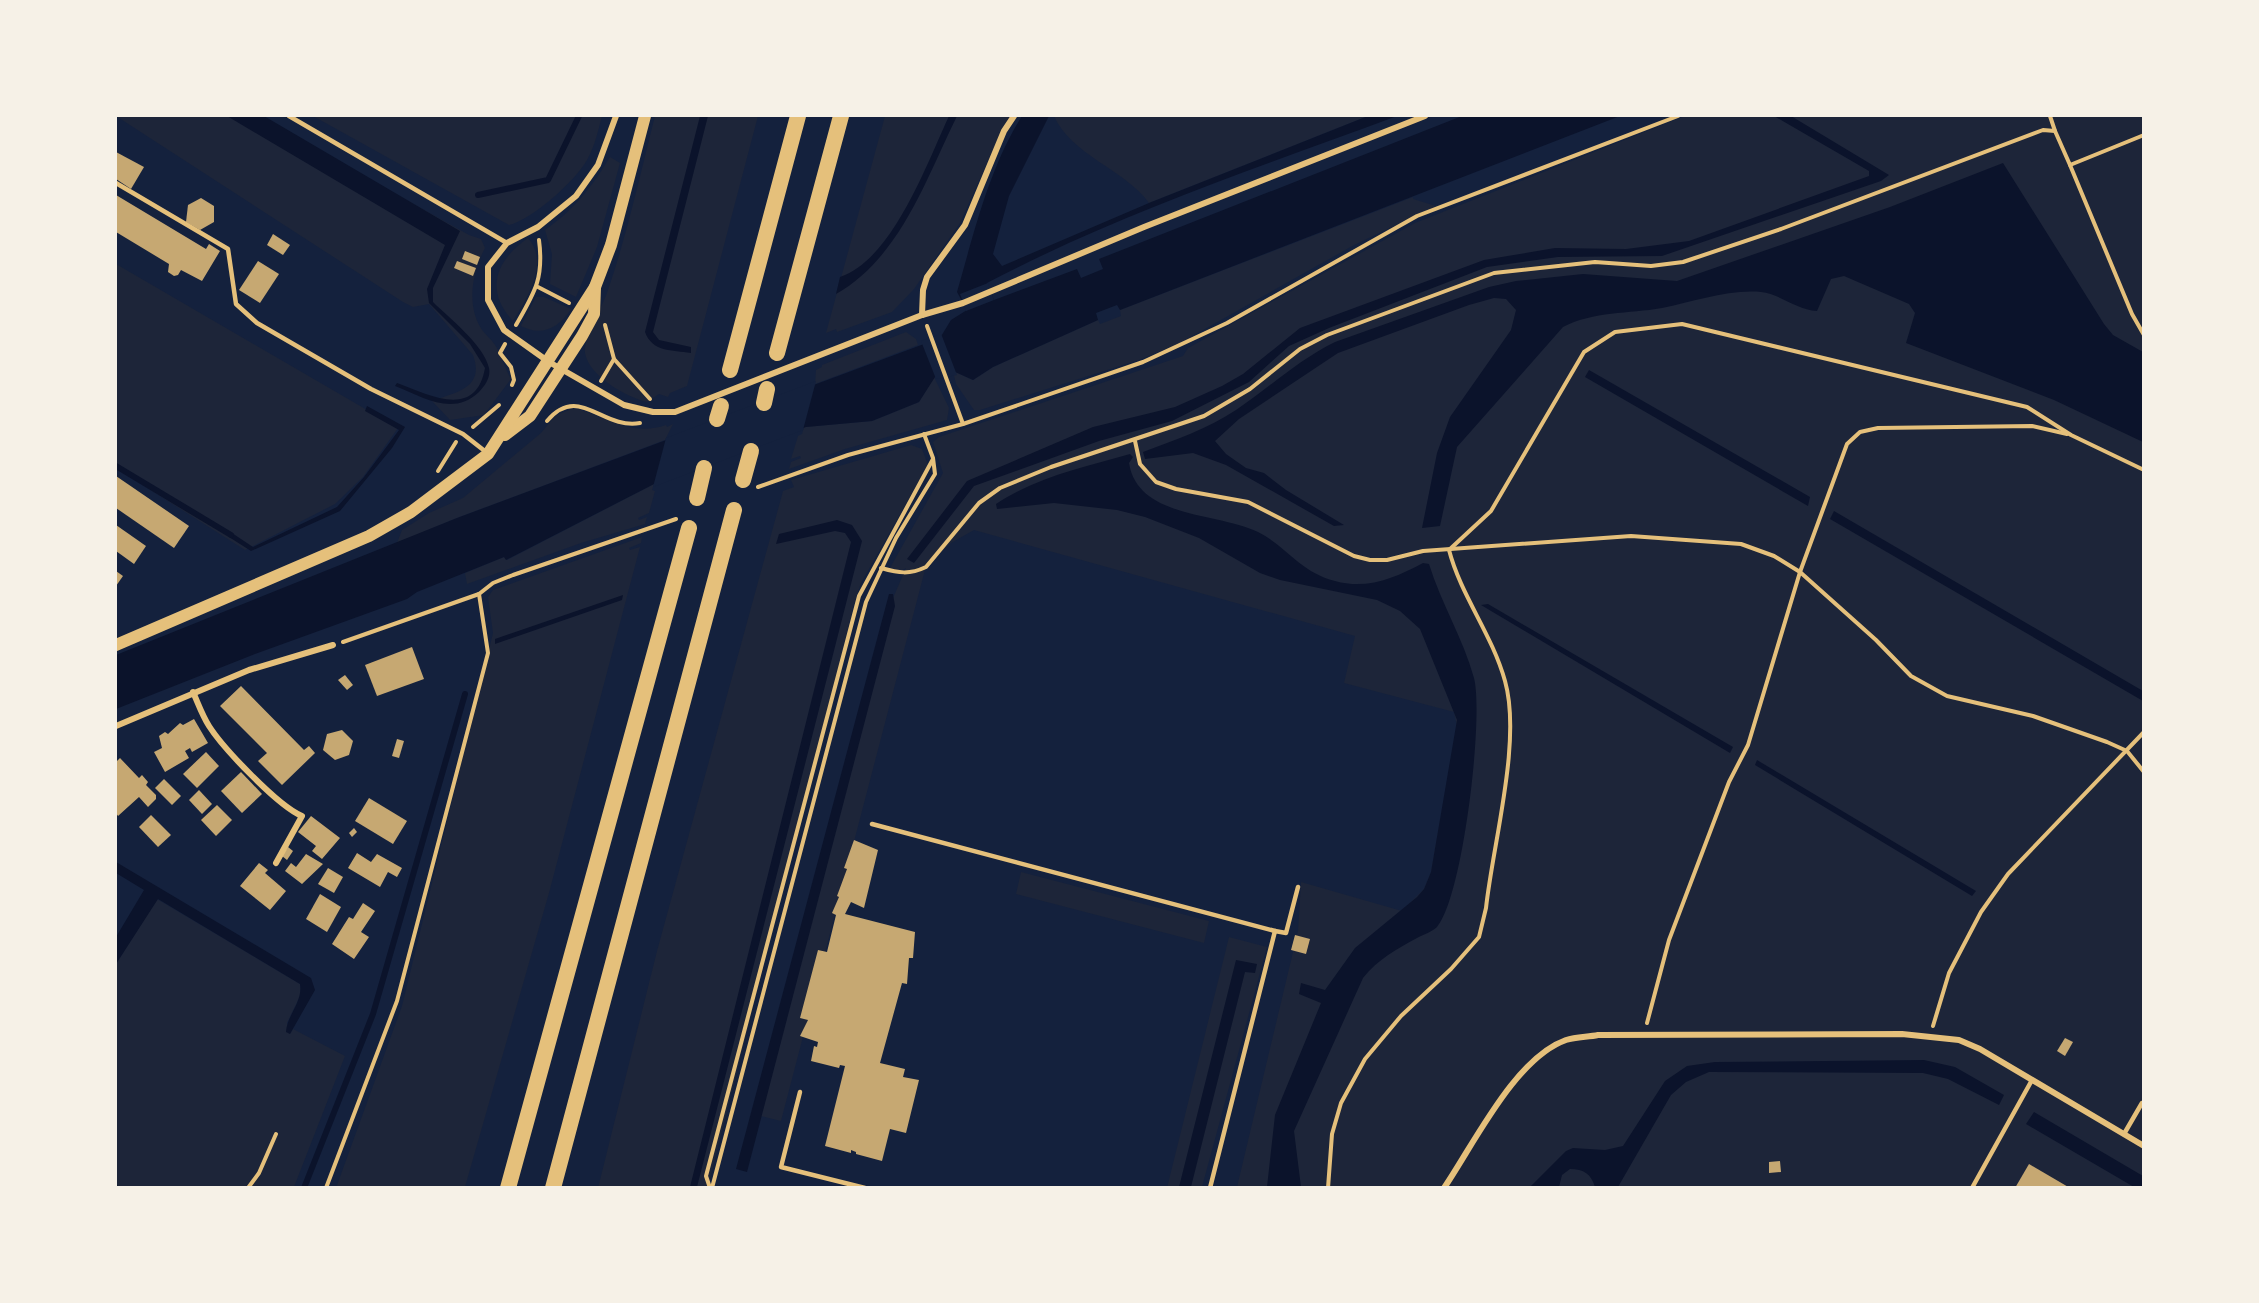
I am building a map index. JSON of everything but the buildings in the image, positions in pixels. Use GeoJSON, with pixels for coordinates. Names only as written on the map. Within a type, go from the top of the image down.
{"type":"FeatureCollection","features":[{"type":"Feature","properties":{"kind":"highway"},"geometry":{"type":"LineString","coordinates":[[730,370],[798,116]]}},
{"type":"Feature","properties":{"kind":"highway"},"geometry":{"type":"LineString","coordinates":[[777,353],[841,116]]}},
{"type":"Feature","properties":{"kind":"highway"},"geometry":{"type":"LineString","coordinates":[[742,480],[751,451]]}},
{"type":"Feature","properties":{"kind":"highway"},"geometry":{"type":"LineString","coordinates":[[697,498],[705,468]]}},
{"type":"Feature","properties":{"kind":"highway"},"geometry":{"type":"LineString","coordinates":[[553,1188],[735,510]]}},
{"type":"Feature","properties":{"kind":"highway"},"geometry":{"type":"LineString","coordinates":[[508,1188],[689,528]]}},
{"type":"Feature","properties":{"kind":"main road"},"geometry":{"type":"LineString","coordinates":[[500,440],[519,406],[549,362],[579,308],[595,287],[611,245],[645,116]]}},
{"type":"Feature","properties":{"kind":"main road"},"geometry":{"type":"LineString","coordinates":[[116,645],[369,536],[411,512],[488,454],[500,440],[530,416],[562,370],[594,314],[595,287]]}},
{"type":"Feature","properties":{"kind":"street"},"geometry":{"type":"LineString","coordinates":[[616,116],[598,165],[576,196],[538,227],[507,243],[488,267],[488,300],[500,324],[549,362],[624,405],[664,413],[675,412],[922,315],[963,303],[1144,227],[1425,116]]}},
{"type":"Feature","properties":{"kind":"street"},"geometry":{"type":"LineString","coordinates":[[922,315],[923,290],[927,277],[965,225],[1004,131],[1014,116]]}},
{"type":"Feature","properties":{"kind":"street"},"geometry":{"type":"LineString","coordinates":[[116,726],[249,670],[333,645]]}},
{"type":"Feature","properties":{"kind":"street"},"geometry":{"type":"LineString","coordinates":[[193,692],[209,726],[234,756],[262,784],[302,816],[276,863]]}},
{"type":"Feature","properties":{"kind":"street"},"geometry":{"type":"LineString","coordinates":[[1444,1188],[1521,1071],[1548,1050],[1567,1040],[1598,1035],[1930,1036],[1959,1040],[2144,1146]]}},
{"type":"Feature","properties":{"kind":"lane"},"geometry":{"type":"LineString","coordinates":[[289,116],[507,243]]}},
{"type":"Feature","properties":{"kind":"lane"},"geometry":{"type":"LineString","coordinates":[[116,183],[228,249],[237,304],[257,323],[380,394],[463,435],[488,454]]}},
{"type":"Feature","properties":{"kind":"lane"},"geometry":{"type":"LineString","coordinates":[[873,824],[1286,933],[1298,887]]}},
{"type":"Feature","properties":{"kind":"lane"},"geometry":{"type":"LineString","coordinates":[[1210,1188],[1275,931]]}},
{"type":"Feature","properties":{"kind":"lane"},"geometry":{"type":"LineString","coordinates":[[1972,1188],[2032,1080]]}},
{"type":"Feature","properties":{"kind":"lane"},"geometry":{"type":"LineString","coordinates":[[800,1092],[781,1167],[865,1188]]}},
{"type":"Feature","properties":{"kind":"lane"},"geometry":{"type":"LineString","coordinates":[[2124,1134],[2142,1103]]}},
{"type":"Feature","properties":{"kind":"path"},"geometry":{"type":"LineString","coordinates":[[788,475],[848,454],[963,424],[1182,346],[1417,216],[1678,116]]}},
{"type":"Feature","properties":{"kind":"path"},"geometry":{"type":"LineString","coordinates":[[2050,116],[2135,322],[2144,335]]}},
{"type":"Feature","properties":{"kind":"path"},"geometry":{"type":"LineString","coordinates":[[881,568],[900,573],[914,573],[926,567],[979,502],[1000,488],[1051,467],[1135,441],[1204,416],[1250,389],[1300,349],[1328,335],[1494,273],[1596,262],[1651,266],[1683,262],[1781,229],[2043,130],[2055,130]]}},
{"type":"Feature","properties":{"kind":"path"},"geometry":{"type":"LineString","coordinates":[[2070,165],[2144,135]]}},
{"type":"Feature","properties":{"kind":"path"},"geometry":{"type":"LineString","coordinates":[[519,406],[507,396],[514,380],[511,367],[500,353],[538,287],[542,266],[538,227]]}},
{"type":"Feature","properties":{"kind":"path"},"geometry":{"type":"LineString","coordinates":[[538,287],[579,308]]}},
{"type":"Feature","properties":{"kind":"path"},"geometry":{"type":"LineString","coordinates":[[530,416],[542,426],[558,409],[571,404],[582,405],[606,418],[625,423],[654,420],[664,413],[614,359],[604,322],[594,314]]}},
{"type":"Feature","properties":{"kind":"path"},"geometry":{"type":"LineString","coordinates":[[1449,550],[1491,511],[1584,352],[1615,332],[1682,324],[2027,406],[2072,435],[2144,470]]}},
{"type":"Feature","properties":{"kind":"path"},"geometry":{"type":"LineString","coordinates":[[929,333],[963,424]]}},
{"type":"Feature","properties":{"kind":"path"},"geometry":{"type":"LineString","coordinates":[[1645,1035],[1650,1007],[1669,940],[1729,782],[1748,746],[1800,572],[1847,444],[1860,432],[1878,429],[2032,426],[2072,435]]}},
{"type":"Feature","properties":{"kind":"path"},"geometry":{"type":"LineString","coordinates":[[711,1188],[866,602],[904,522],[935,474],[933,458],[924,434]]}},
{"type":"Feature","properties":{"kind":"path"},"geometry":{"type":"LineString","coordinates":[[1135,441],[1140,464],[1156,482],[1176,489],[1248,502],[1354,555],[1370,560],[1387,560],[1423,551],[1642,537],[1741,544],[1774,556],[1800,572],[1876,640],[1911,676],[1947,696],[2033,716],[2127,751],[2144,772]]}},
{"type":"Feature","properties":{"kind":"path"},"geometry":{"type":"LineString","coordinates":[[711,1188],[706,1176],[859,596],[933,458]]}},
{"type":"Feature","properties":{"kind":"path"},"geometry":{"type":"LineString","coordinates":[[333,645],[479,594],[493,583],[513,575],[644,531]]}},
{"type":"Feature","properties":{"kind":"path"},"geometry":{"type":"LineString","coordinates":[[1328,1188],[1332,1134],[1341,1103],[1365,1059],[1401,1016],[1451,969],[1479,937],[1486,908],[1512,721],[1502,672],[1492,645],[1454,571],[1449,550]]}},
{"type":"Feature","properties":{"kind":"path"},"geometry":{"type":"LineString","coordinates":[[326,1188],[397,1001],[488,653],[479,594]]}},
{"type":"Feature","properties":{"kind":"path"},"geometry":{"type":"LineString","coordinates":[[1930,1036],[1949,973],[1981,912],[2008,874],[2144,732]]}},
{"type":"Feature","properties":{"kind":"path"},"geometry":{"type":"LineString","coordinates":[[248,1188],[259,1173],[276,1134]]}},
{"type":"Feature","properties":{"kind":"shaded area"},"geometry":{"type":"Polygon","coordinates":[[[116,116],[256,116],[469,235],[481,239],[485,248],[474,278],[472,300],[474,310],[477,321],[497,348],[511,379],[484,415],[450,420],[432,401],[466,387],[472,382],[476,366],[473,355],[429,304],[413,307],[403,302],[116,116]]]}},
{"type":"Feature","properties":{"kind":"shaded area"},"geometry":{"type":"Polygon","coordinates":[[[227,116],[264,116],[460,231],[433,288],[433,302],[473,341],[486,359],[489,375],[479,392],[459,403],[448,404],[427,399],[395,386],[397,383],[450,400],[462,399],[472,394],[480,384],[485,368],[470,344],[429,303],[427,289],[445,245],[227,116]]]}},
{"type":"Feature","properties":{"kind":"shaded area"},"geometry":{"type":"Polygon","coordinates":[[[313,116],[602,116],[590,155],[573,178],[541,208],[519,222],[509,225],[313,116]]]}},
{"type":"Feature","properties":{"kind":"shaded area"},"geometry":{"type":"Polygon","coordinates":[[[655,116],[758,116],[687,386],[670,393],[668,397],[659,394],[647,402],[619,390],[593,370],[588,362],[585,347],[607,293],[621,249],[655,116]]]}},
{"type":"Feature","properties":{"kind":"shaded area"},"geometry":{"type":"Polygon","coordinates":[[[700,116],[708,116],[653,332],[659,340],[691,347],[691,353],[658,347],[648,339],[645,332],[700,116]]]}},
{"type":"Feature","properties":{"kind":"shaded area"},"geometry":{"type":"Polygon","coordinates":[[[885,116],[1011,116],[1000,134],[960,223],[914,289],[892,312],[837,332],[836,329],[826,333],[885,116]]]}},
{"type":"Feature","properties":{"kind":"shaded area"},"geometry":{"type":"Polygon","coordinates":[[[949,116],[957,116],[909,215],[878,260],[858,279],[836,294],[840,277],[859,267],[892,231],[919,183],[949,116]]]}},
{"type":"Feature","properties":{"kind":"shaded area"},"geometry":{"type":"Polygon","coordinates":[[[1022,116],[1049,116],[1009,196],[993,254],[1002,266],[1149,203],[1368,116],[1397,116],[1242,173],[1087,235],[987,283],[994,300],[1077,269],[1081,278],[1103,269],[1099,259],[1462,116],[1620,116],[1120,310],[1117,305],[1096,313],[1098,320],[993,367],[973,380],[953,371],[935,377],[919,402],[872,421],[806,427],[654,484],[506,560],[504,557],[417,592],[407,599],[255,654],[116,709],[116,655],[457,518],[940,338],[951,320],[967,310],[957,292],[991,179],[1010,136],[1022,116]]]}},
{"type":"Feature","properties":{"kind":"shaded area"},"geometry":{"type":"Polygon","coordinates":[[[1054,116],[1368,116],[1149,203],[1126,181],[1072,141],[1054,116]]]}},
{"type":"Feature","properties":{"kind":"shaded area"},"geometry":{"type":"Polygon","coordinates":[[[1685,116],[2143,116],[2143,1187],[1237,1187],[1298,931],[1301,882],[1402,911],[1424,889],[1431,872],[1457,726],[1454,712],[1344,683],[1355,636],[974,530],[951,543],[926,566],[781,1121],[757,1115],[893,598],[906,568],[899,572],[890,568],[943,473],[933,442],[939,437],[1183,356],[1188,348],[1415,223],[1685,116]]]}},
{"type":"Feature","properties":{"kind":"shaded area"},"geometry":{"type":"Polygon","coordinates":[[[1774,116],[1791,116],[1889,175],[1881,181],[1662,256],[1558,257],[1487,267],[1329,328],[1289,346],[1249,382],[1172,421],[1099,441],[974,486],[914,563],[907,559],[967,481],[1093,427],[1175,407],[1222,386],[1243,374],[1300,328],[1484,260],[1555,248],[1626,249],[1689,241],[1869,176],[1869,171],[1774,116]]]}},
{"type":"Feature","properties":{"kind":"shaded area"},"geometry":{"type":"Polygon","coordinates":[[[610,157],[620,163],[597,247],[576,297],[550,284],[552,254],[545,230],[582,197],[610,157]]]}},
{"type":"Feature","properties":{"kind":"shaded area"},"geometry":{"type":"Polygon","coordinates":[[[2003,163],[2104,324],[2113,335],[2143,352],[2143,442],[2054,400],[1906,343],[1915,313],[1909,304],[1844,276],[1831,279],[1817,311],[1802,308],[1768,293],[1736,292],[1662,308],[1587,318],[1563,327],[1457,447],[1440,526],[1422,528],[1437,453],[1450,417],[1511,330],[1516,310],[1506,299],[1494,298],[1469,305],[1338,353],[1239,419],[1215,441],[1226,454],[1246,468],[1264,473],[1286,490],[1344,525],[1334,526],[1226,465],[1193,453],[1145,459],[1143,452],[1191,434],[1225,417],[1284,374],[1335,342],[1489,287],[1516,281],[1583,274],[1677,281],[1890,207],[2003,163]]]}},
{"type":"Feature","properties":{"kind":"shaded area"},"geometry":{"type":"Polygon","coordinates":[[[1413,197],[1413,199],[1436,206],[1354,245],[1180,343],[1139,360],[980,410],[974,410],[956,384],[953,371],[973,380],[993,367],[1098,320],[1100,324],[1121,316],[1120,310],[1413,197]]]}},
{"type":"Feature","properties":{"kind":"shaded area"},"geometry":{"type":"Polygon","coordinates":[[[528,238],[537,258],[537,269],[530,291],[513,321],[499,298],[498,276],[508,256],[528,238]]]}},
{"type":"Feature","properties":{"kind":"shaded area"},"geometry":{"type":"Polygon","coordinates":[[[116,264],[398,428],[363,477],[335,504],[245,550],[116,468],[116,264]]]}},
{"type":"Feature","properties":{"kind":"shaded area"},"geometry":{"type":"Polygon","coordinates":[[[536,297],[544,297],[571,309],[561,321],[549,329],[536,331],[528,329],[521,326],[536,297]]]}},
{"type":"Feature","properties":{"kind":"shaded area"},"geometry":{"type":"Polygon","coordinates":[[[906,332],[916,339],[918,345],[815,384],[816,370],[822,365],[906,332]]]}},
{"type":"Feature","properties":{"kind":"shaded area"},"geometry":{"type":"Polygon","coordinates":[[[1589,370],[1810,497],[1808,506],[1585,377],[1589,370]]]}},
{"type":"Feature","properties":{"kind":"shaded area"},"geometry":{"type":"Polygon","coordinates":[[[934,377],[949,408],[947,420],[845,449],[789,469],[791,462],[801,458],[800,456],[791,459],[798,436],[802,434],[804,427],[872,421],[919,402],[934,377]]]}},
{"type":"Feature","properties":{"kind":"shaded area"},"geometry":{"type":"Polygon","coordinates":[[[367,406],[405,427],[392,448],[340,511],[251,551],[229,537],[232,533],[253,547],[337,507],[364,477],[399,430],[365,411],[367,406]]]}},
{"type":"Feature","properties":{"kind":"shaded area"},"geometry":{"type":"Polygon","coordinates":[[[575,408],[619,424],[642,429],[666,425],[667,427],[673,424],[665,440],[457,518],[397,543],[402,530],[429,513],[463,498],[541,433],[556,415],[575,408]]]}},
{"type":"Feature","properties":{"kind":"shaded area"},"geometry":{"type":"Polygon","coordinates":[[[911,445],[922,449],[928,465],[861,583],[854,604],[708,1187],[598,1188],[657,951],[783,491],[794,487],[791,480],[911,445]]]}},
{"type":"Feature","properties":{"kind":"shaded area"},"geometry":{"type":"Polygon","coordinates":[[[1130,454],[1133,457],[1129,463],[1135,481],[1147,495],[1182,511],[1258,532],[1312,572],[1323,577],[1347,583],[1370,583],[1391,578],[1423,563],[1429,564],[1474,678],[1476,729],[1474,766],[1463,845],[1446,909],[1437,927],[1388,955],[1363,978],[1294,1131],[1301,1187],[1267,1187],[1275,1115],[1321,1003],[1299,994],[1301,983],[1325,990],[1355,948],[1424,889],[1431,872],[1457,720],[1420,629],[1400,611],[1377,600],[1280,580],[1260,573],[1199,538],[1145,517],[1117,510],[1054,503],[997,509],[996,504],[1027,487],[1078,468],[1130,454]]]}},
{"type":"Feature","properties":{"kind":"shaded area"},"geometry":{"type":"Polygon","coordinates":[[[654,484],[652,490],[655,491],[649,513],[638,518],[639,520],[647,517],[645,524],[581,543],[467,584],[465,573],[504,557],[507,560],[654,484]]]}},
{"type":"Feature","properties":{"kind":"shaded area"},"geometry":{"type":"Polygon","coordinates":[[[1834,511],[2143,691],[2143,701],[1830,519],[1834,511]]]}},
{"type":"Feature","properties":{"kind":"shaded area"},"geometry":{"type":"Polygon","coordinates":[[[837,520],[852,525],[862,541],[697,1187],[690,1187],[851,542],[845,533],[835,531],[776,544],[779,534],[837,520]]]}},
{"type":"Feature","properties":{"kind":"shaded area"},"geometry":{"type":"Polygon","coordinates":[[[642,537],[641,543],[629,548],[630,550],[640,547],[549,893],[465,1187],[336,1188],[402,1006],[493,633],[488,597],[493,590],[642,537]]]}},
{"type":"Feature","properties":{"kind":"shaded area"},"geometry":{"type":"Polygon","coordinates":[[[889,594],[893,594],[895,606],[747,1172],[736,1169],[889,594]]]}},
{"type":"Feature","properties":{"kind":"shaded area"},"geometry":{"type":"Polygon","coordinates":[[[623,595],[622,600],[495,644],[495,639],[623,595]]]}},
{"type":"Feature","properties":{"kind":"shaded area"},"geometry":{"type":"Polygon","coordinates":[[[1488,604],[1733,747],[1730,753],[1481,605],[1488,604]]]}},
{"type":"Feature","properties":{"kind":"shaded area"},"geometry":{"type":"Polygon","coordinates":[[[1757,760],[1976,891],[1972,896],[1755,765],[1757,760]]]}},
{"type":"Feature","properties":{"kind":"shaded area"},"geometry":{"type":"Polygon","coordinates":[[[116,862],[311,978],[315,990],[290,1034],[286,1032],[287,1026],[299,997],[300,984],[158,899],[116,964],[116,937],[144,890],[116,873],[116,862]]]}},
{"type":"Feature","properties":{"kind":"shaded area"},"geometry":{"type":"Polygon","coordinates":[[[1021,872],[1209,921],[1204,943],[1016,894],[1021,872]]]}},
{"type":"Feature","properties":{"kind":"shaded area"},"geometry":{"type":"Polygon","coordinates":[[[157,899],[300,984],[301,994],[287,1023],[290,1034],[293,1029],[345,1056],[294,1187],[116,1188],[116,964],[157,899]]]}},
{"type":"Feature","properties":{"kind":"shaded area"},"geometry":{"type":"Polygon","coordinates":[[[1229,937],[1267,947],[1202,1187],[1167,1188],[1229,937]]]}},
{"type":"Feature","properties":{"kind":"shaded area"},"geometry":{"type":"Polygon","coordinates":[[[1236,960],[1257,964],[1255,973],[1245,972],[1191,1187],[1179,1187],[1236,960]]]}},
{"type":"Feature","properties":{"kind":"shaded area"},"geometry":{"type":"Polygon","coordinates":[[[1924,1060],[1955,1067],[2004,1095],[1999,1105],[1948,1079],[1923,1073],[1709,1072],[1686,1082],[1671,1095],[1618,1187],[1595,1187],[1586,1173],[1570,1169],[1562,1175],[1559,1187],[1530,1187],[1566,1151],[1573,1148],[1605,1150],[1623,1146],[1665,1081],[1687,1066],[1715,1062],[1924,1060]]]}},
{"type":"Feature","properties":{"kind":"shaded area"},"geometry":{"type":"Polygon","coordinates":[[[2034,1112],[2143,1176],[2143,1187],[2134,1187],[2026,1124],[2034,1112]]]}},
{"type":"Feature","properties":{"kind":"pier"},"geometry":{"type":"Polygon","coordinates":[[[988,283],[994,300],[966,311],[960,294],[988,283]]]}},
{"type":"Feature","properties":{"kind":"pier"},"geometry":{"type":"Polygon","coordinates":[[[940,331],[957,375],[936,379],[921,341],[938,335],[940,331]]]}},
{"type":"Feature","properties":{"kind":"pier"},"geometry":{"type":"Polygon","coordinates":[[[816,381],[803,430],[653,487],[666,438],[816,381]]]}},
{"type":"Feature","properties":{"kind":"waterway"},"geometry":{"type":"LineString","coordinates":[[478,195],[548,180],[579,116]]}},
{"type":"Feature","properties":{"kind":"waterway"},"geometry":{"type":"LineString","coordinates":[[116,466],[231,535]]}},
{"type":"Feature","properties":{"kind":"waterway"},"geometry":{"type":"LineString","coordinates":[[304,1188],[373,1014],[465,694]]}}]}
